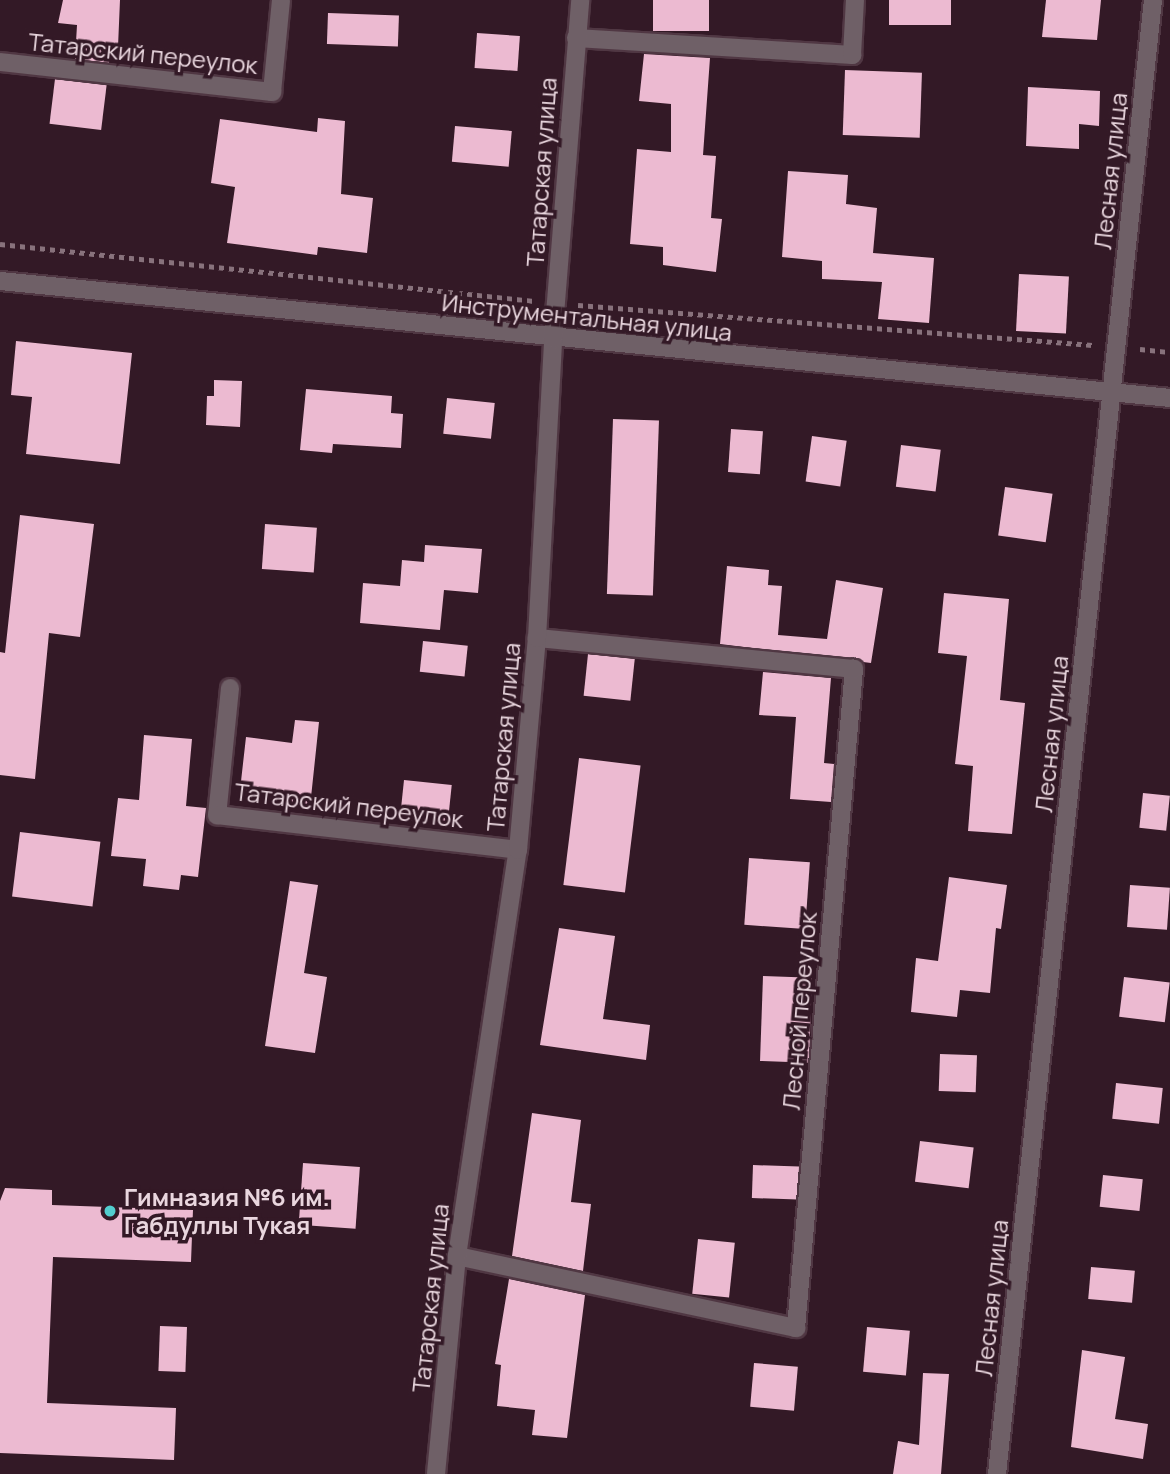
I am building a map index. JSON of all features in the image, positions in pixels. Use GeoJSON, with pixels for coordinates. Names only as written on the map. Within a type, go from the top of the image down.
{"type":"FeatureCollection","features":[{"type":"Feature","properties":{"kind":"street","name":"Татарский переулок"},"geometry":{"type":"LineString","coordinates":[[0,62],[272,92],[281,0]]}},
{"type":"Feature","properties":{"kind":"street","name":"Татарская улица"},"geometry":{"type":"LineString","coordinates":[[436,1474],[457,1256],[517,850],[537,638],[553,338],[580,0]]}},
{"type":"Feature","properties":{"kind":"street"},"geometry":{"type":"LineString","coordinates":[[576,38],[852,55],[855,0]]}},
{"type":"Feature","properties":{"kind":"street","name":"Лесная улица"},"geometry":{"type":"LineString","coordinates":[[997,1474],[1153,0]]}},
{"type":"Feature","properties":{"kind":"street","name":"Инструментальная улица"},"geometry":{"type":"LineString","coordinates":[[0,281],[1170,398]]}},
{"type":"Feature","properties":{"kind":"street","name":"Лесной переулок"},"geometry":{"type":"LineString","coordinates":[[457,1256],[796,1328],[854,668],[537,638]]}},
{"type":"Feature","properties":{"kind":"street","name":"Татарский переулок"},"geometry":{"type":"LineString","coordinates":[[230,688],[217,815],[517,850]]}},
{"type":"Feature","properties":{"kind":"path"},"geometry":{"type":"LineString","coordinates":[[0,244],[556,303],[1170,352]]}},
{"type":"Feature","properties":{"kind":"building"},"geometry":{"type":"Polygon","coordinates":[[[63,0],[120,0],[118,47],[111,45],[109,63],[75,59],[77,25],[58,23],[63,0]]]}},
{"type":"Feature","properties":{"kind":"building"},"geometry":{"type":"Polygon","coordinates":[[[653,0],[709,0],[709,31],[653,31],[653,0]]]}},
{"type":"Feature","properties":{"kind":"building"},"geometry":{"type":"Polygon","coordinates":[[[889,0],[951,0],[951,25],[889,25],[889,0]]]}},
{"type":"Feature","properties":{"kind":"building"},"geometry":{"type":"Polygon","coordinates":[[[1046,0],[1101,0],[1097,40],[1042,37],[1046,0]]]}},
{"type":"Feature","properties":{"kind":"building"},"geometry":{"type":"Polygon","coordinates":[[[328,13],[399,15],[398,46],[327,44],[328,13]]]}},
{"type":"Feature","properties":{"kind":"building"},"geometry":{"type":"Polygon","coordinates":[[[477,33],[520,36],[517,71],[475,68],[477,33]]]}},
{"type":"Feature","properties":{"kind":"building"},"geometry":{"type":"Polygon","coordinates":[[[644,54],[710,58],[703,155],[716,156],[711,218],[722,219],[716,272],[663,265],[663,247],[630,244],[637,149],[671,152],[671,104],[639,101],[644,54]]]}},
{"type":"Feature","properties":{"kind":"building"},"geometry":{"type":"Polygon","coordinates":[[[845,70],[922,73],[920,138],[843,135],[845,70]]]}},
{"type":"Feature","properties":{"kind":"building"},"geometry":{"type":"Polygon","coordinates":[[[55,79],[107,85],[101,130],[50,124],[55,79]]]}},
{"type":"Feature","properties":{"kind":"building"},"geometry":{"type":"Polygon","coordinates":[[[1028,87],[1100,91],[1099,126],[1079,124],[1079,149],[1026,146],[1028,87]]]}},
{"type":"Feature","properties":{"kind":"building"},"geometry":{"type":"Polygon","coordinates":[[[318,118],[345,121],[341,194],[373,198],[367,253],[318,247],[317,255],[227,243],[235,187],[211,183],[220,119],[317,132],[318,118]]]}},
{"type":"Feature","properties":{"kind":"building"},"geometry":{"type":"Polygon","coordinates":[[[455,126],[512,131],[509,167],[452,162],[455,126]]]}},
{"type":"Feature","properties":{"kind":"building"},"geometry":{"type":"Polygon","coordinates":[[[788,171],[848,175],[846,204],[877,208],[873,253],[934,258],[929,323],[878,319],[882,282],[822,279],[822,261],[782,257],[788,171]]]}},
{"type":"Feature","properties":{"kind":"building"},"geometry":{"type":"Polygon","coordinates":[[[1019,274],[1069,277],[1066,334],[1016,331],[1019,274]]]}},
{"type":"Feature","properties":{"kind":"building"},"geometry":{"type":"Polygon","coordinates":[[[16,341],[132,353],[120,464],[26,454],[32,397],[11,395],[16,341]]]}},
{"type":"Feature","properties":{"kind":"building"},"geometry":{"type":"Polygon","coordinates":[[[214,380],[242,381],[240,427],[206,425],[207,396],[214,396],[214,380]]]}},
{"type":"Feature","properties":{"kind":"building"},"geometry":{"type":"Polygon","coordinates":[[[306,389],[392,396],[391,413],[403,414],[401,448],[333,444],[332,453],[300,450],[306,389]]]}},
{"type":"Feature","properties":{"kind":"building"},"geometry":{"type":"Polygon","coordinates":[[[447,398],[495,403],[491,439],[443,434],[447,398]]]}},
{"type":"Feature","properties":{"kind":"building"},"geometry":{"type":"Polygon","coordinates":[[[613,419],[659,421],[653,595],[607,594],[613,419]]]}},
{"type":"Feature","properties":{"kind":"building"},"geometry":{"type":"Polygon","coordinates":[[[731,429],[763,431],[760,474],[728,472],[731,429]]]}},
{"type":"Feature","properties":{"kind":"building"},"geometry":{"type":"Polygon","coordinates":[[[812,436],[847,441],[840,486],[806,482],[812,436]]]}},
{"type":"Feature","properties":{"kind":"building"},"geometry":{"type":"Polygon","coordinates":[[[901,445],[941,450],[936,492],[896,487],[901,445]]]}},
{"type":"Feature","properties":{"kind":"building"},"geometry":{"type":"Polygon","coordinates":[[[1005,487],[1053,494],[1046,542],[998,536],[1005,487]]]}},
{"type":"Feature","properties":{"kind":"building"},"geometry":{"type":"Polygon","coordinates":[[[20,515],[94,524],[80,637],[49,633],[35,779],[0,775],[0,652],[5,653],[20,515]]]}},
{"type":"Feature","properties":{"kind":"building"},"geometry":{"type":"Polygon","coordinates":[[[265,524],[317,528],[314,573],[262,569],[265,524]]]}},
{"type":"Feature","properties":{"kind":"building"},"geometry":{"type":"Polygon","coordinates":[[[425,545],[482,549],[478,593],[444,590],[440,630],[360,623],[363,583],[400,586],[402,560],[424,562],[425,545]]]}},
{"type":"Feature","properties":{"kind":"building"},"geometry":{"type":"Polygon","coordinates":[[[727,566],[769,570],[768,585],[782,586],[778,635],[827,639],[836,580],[883,588],[871,663],[720,644],[727,566]]]}},
{"type":"Feature","properties":{"kind":"building"},"geometry":{"type":"Polygon","coordinates":[[[944,593],[1009,599],[1000,700],[1025,703],[1012,834],[968,831],[973,766],[955,764],[967,656],[938,653],[944,593]]]}},
{"type":"Feature","properties":{"kind":"building"},"geometry":{"type":"Polygon","coordinates":[[[423,641],[468,646],[465,677],[420,672],[423,641]]]}},
{"type":"Feature","properties":{"kind":"building"},"geometry":{"type":"Polygon","coordinates":[[[588,654],[635,659],[630,701],[584,696],[588,654]]]}},
{"type":"Feature","properties":{"kind":"building"},"geometry":{"type":"Polygon","coordinates":[[[763,672],[831,678],[824,763],[834,764],[831,802],[790,799],[796,717],[759,715],[763,672]]]}},
{"type":"Feature","properties":{"kind":"building"},"geometry":{"type":"Polygon","coordinates":[[[295,720],[319,722],[310,807],[239,799],[246,737],[292,743],[295,720]]]}},
{"type":"Feature","properties":{"kind":"building"},"geometry":{"type":"Polygon","coordinates":[[[144,735],[192,739],[186,806],[206,808],[198,877],[181,875],[179,890],[143,886],[146,859],[111,856],[118,798],[139,800],[144,735]]]}},
{"type":"Feature","properties":{"kind":"building"},"geometry":{"type":"Polygon","coordinates":[[[579,758],[641,766],[625,893],[563,885],[579,758]]]}},
{"type":"Feature","properties":{"kind":"building"},"geometry":{"type":"Polygon","coordinates":[[[404,780],[452,785],[448,825],[400,820],[404,780]]]}},
{"type":"Feature","properties":{"kind":"building"},"geometry":{"type":"Polygon","coordinates":[[[1143,793],[1170,796],[1166,831],[1139,828],[1143,793]]]}},
{"type":"Feature","properties":{"kind":"building"},"geometry":{"type":"Polygon","coordinates":[[[20,832],[100,842],[92,906],[12,897],[20,832]]]}},
{"type":"Feature","properties":{"kind":"building"},"geometry":{"type":"Polygon","coordinates":[[[749,858],[810,862],[805,929],[744,925],[749,858]]]}},
{"type":"Feature","properties":{"kind":"building"},"geometry":{"type":"Polygon","coordinates":[[[949,877],[1007,885],[1001,929],[996,928],[990,993],[960,990],[957,1017],[911,1012],[916,958],[938,961],[949,877]]]}},
{"type":"Feature","properties":{"kind":"building"},"geometry":{"type":"Polygon","coordinates":[[[290,881],[318,885],[304,973],[327,977],[315,1053],[265,1046],[290,881]]]}},
{"type":"Feature","properties":{"kind":"building"},"geometry":{"type":"Polygon","coordinates":[[[1130,885],[1170,888],[1167,930],[1127,927],[1130,885]]]}},
{"type":"Feature","properties":{"kind":"building"},"geometry":{"type":"Polygon","coordinates":[[[559,928],[615,936],[603,1019],[650,1025],[646,1060],[540,1045],[559,928]]]}},
{"type":"Feature","properties":{"kind":"building"},"geometry":{"type":"Polygon","coordinates":[[[763,976],[812,978],[809,1063],[760,1061],[763,976]]]}},
{"type":"Feature","properties":{"kind":"building"},"geometry":{"type":"Polygon","coordinates":[[[1124,977],[1170,983],[1165,1022],[1119,1017],[1124,977]]]}},
{"type":"Feature","properties":{"kind":"building"},"geometry":{"type":"Polygon","coordinates":[[[940,1054],[977,1055],[976,1092],[939,1091],[940,1054]]]}},
{"type":"Feature","properties":{"kind":"building"},"geometry":{"type":"Polygon","coordinates":[[[1116,1083],[1163,1088],[1159,1124],[1112,1119],[1116,1083]]]}},
{"type":"Feature","properties":{"kind":"building"},"geometry":{"type":"Polygon","coordinates":[[[532,1113],[581,1120],[571,1202],[591,1204],[583,1271],[512,1256],[532,1113]]]}},
{"type":"Feature","properties":{"kind":"building"},"geometry":{"type":"Polygon","coordinates":[[[920,1141],[974,1148],[969,1188],[915,1182],[920,1141]]]}},
{"type":"Feature","properties":{"kind":"building"},"geometry":{"type":"Polygon","coordinates":[[[303,1163],[360,1167],[356,1229],[299,1225],[303,1163]]]}},
{"type":"Feature","properties":{"kind":"building"},"geometry":{"type":"Polygon","coordinates":[[[753,1165],[799,1167],[798,1200],[752,1198],[753,1165]]]}},
{"type":"Feature","properties":{"kind":"building"},"geometry":{"type":"Polygon","coordinates":[[[1103,1175],[1143,1179],[1139,1211],[1100,1207],[1103,1175]]]}},
{"type":"Feature","properties":{"kind":"building"},"geometry":{"type":"Polygon","coordinates":[[[5,1188],[52,1190],[52,1205],[193,1210],[191,1262],[53,1257],[47,1403],[176,1408],[174,1460],[0,1453],[0,1201],[5,1188]]]}},
{"type":"Feature","properties":{"kind":"building"},"geometry":{"type":"Polygon","coordinates":[[[698,1239],[735,1243],[729,1298],[692,1294],[698,1239]]]}},
{"type":"Feature","properties":{"kind":"building"},"geometry":{"type":"Polygon","coordinates":[[[1091,1267],[1135,1271],[1132,1303],[1088,1299],[1091,1267]]]}},
{"type":"Feature","properties":{"kind":"building"},"geometry":{"type":"Polygon","coordinates":[[[509,1279],[585,1295],[567,1438],[532,1435],[535,1410],[497,1406],[501,1365],[495,1364],[509,1279]]]}},
{"type":"Feature","properties":{"kind":"building"},"geometry":{"type":"Polygon","coordinates":[[[160,1326],[187,1327],[185,1372],[158,1371],[160,1326]]]}},
{"type":"Feature","properties":{"kind":"building"},"geometry":{"type":"Polygon","coordinates":[[[867,1327],[910,1331],[906,1376],[863,1372],[867,1327]]]}},
{"type":"Feature","properties":{"kind":"building"},"geometry":{"type":"Polygon","coordinates":[[[1082,1350],[1125,1357],[1115,1419],[1148,1424],[1143,1459],[1071,1447],[1082,1350]]]}},
{"type":"Feature","properties":{"kind":"building"},"geometry":{"type":"Polygon","coordinates":[[[754,1363],[798,1367],[794,1411],[750,1407],[754,1363]]]}},
{"type":"Feature","properties":{"kind":"building"},"geometry":{"type":"Polygon","coordinates":[[[923,1373],[949,1374],[941,1474],[893,1474],[898,1441],[919,1445],[923,1373]]]}},
{"type":"Feature","properties":{"kind":"place","name":"Гимназия №6 им. Габдуллы Тукая"},"geometry":{"type":"Point","coordinates":[110,1211]}}]}
